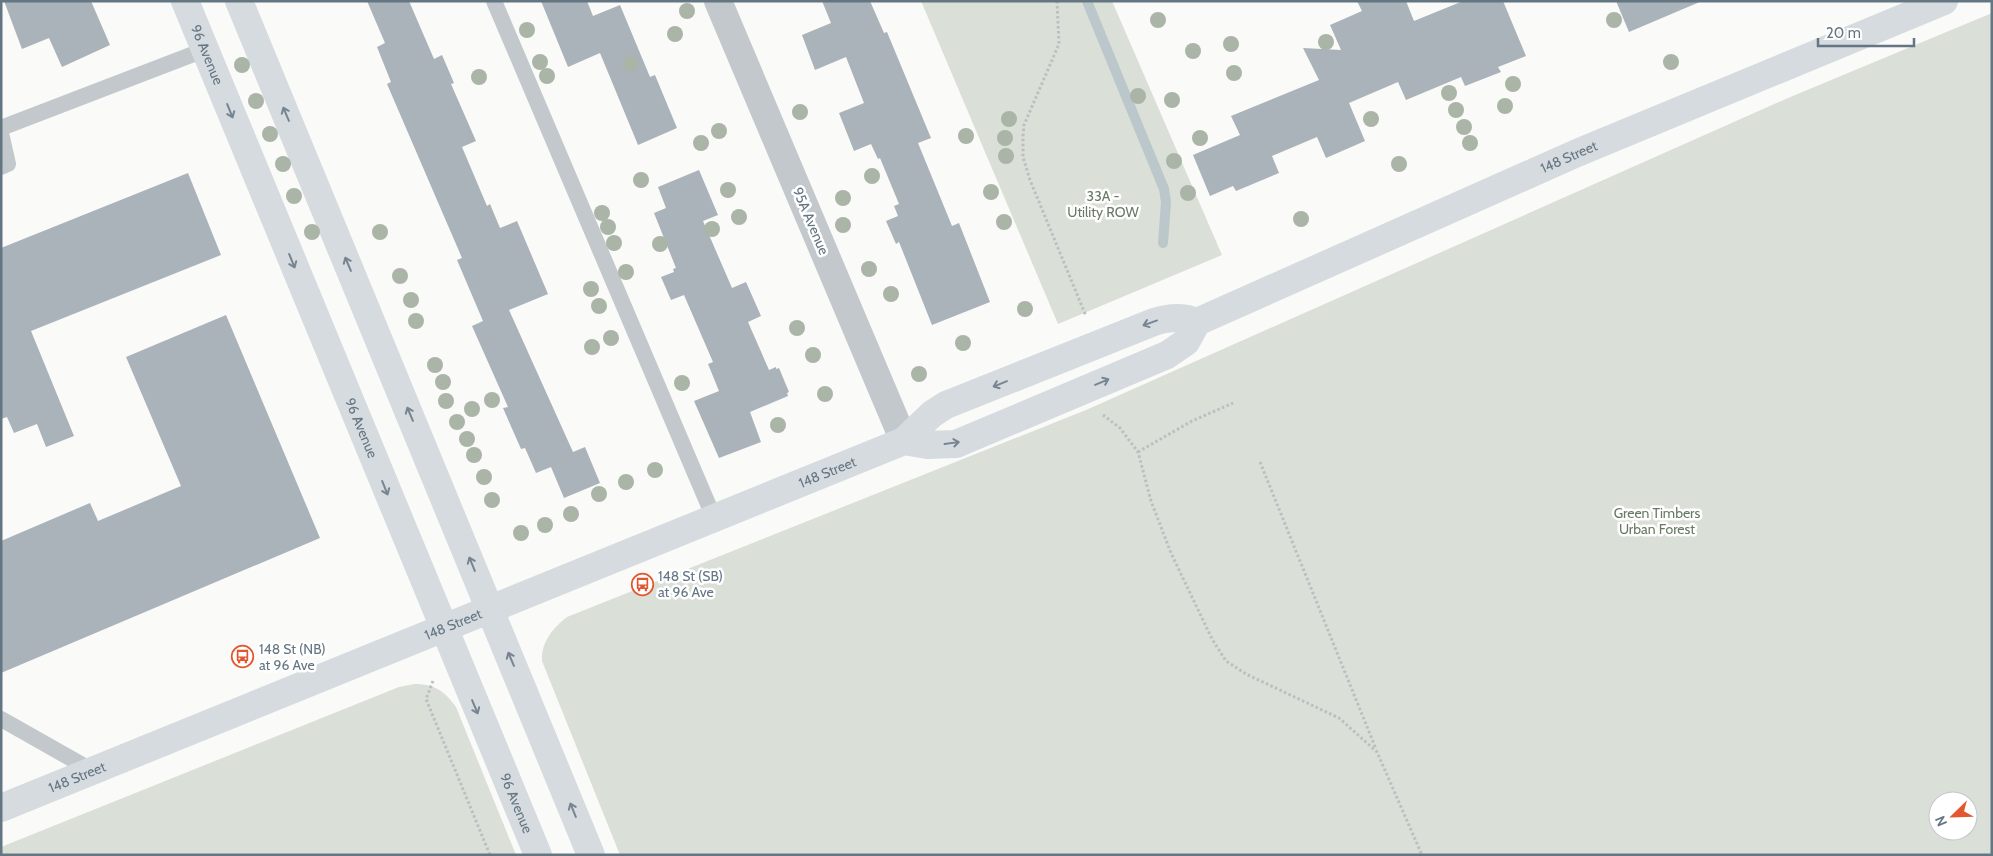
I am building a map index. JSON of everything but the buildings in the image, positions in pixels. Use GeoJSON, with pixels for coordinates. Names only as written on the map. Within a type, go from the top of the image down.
{"type":"FeatureCollection","features":[{"type":"Feature","properties":{"kind":"main road","name":"96 Avenue"},"geometry":{"type":"LineString","coordinates":[[185,1],[538,855]]}},
{"type":"Feature","properties":{"kind":"main road"},"geometry":{"type":"LineString","coordinates":[[239,1],[591,855]]}},
{"type":"Feature","properties":{"kind":"main road","name":"148 Street"},"geometry":{"type":"LineString","coordinates":[[1,808],[904,441],[926,419],[946,405],[1164,318],[1187,318],[1197,322],[1577,153],[1944,1]]}},
{"type":"Feature","properties":{"kind":"main road"},"geometry":{"type":"LineString","coordinates":[[904,441],[927,445],[956,444],[1167,355],[1186,342],[1197,322]]}},
{"type":"Feature","properties":{"kind":"street","name":"95A Avenue"},"geometry":{"type":"LineString","coordinates":[[718,1],[904,441]]}},
{"type":"Feature","properties":{"kind":"lane"},"geometry":{"type":"LineString","coordinates":[[494,1],[714,518]]}},
{"type":"Feature","properties":{"kind":"lane"},"geometry":{"type":"LineString","coordinates":[[1,128],[204,50]]}},
{"type":"Feature","properties":{"kind":"lane"},"geometry":{"type":"LineString","coordinates":[[1,133],[8,164],[1,167]]}},
{"type":"Feature","properties":{"kind":"lane"},"geometry":{"type":"LineString","coordinates":[[1,719],[93,771]]}},
{"type":"Feature","properties":{"kind":"path"},"geometry":{"type":"LineString","coordinates":[[1057,1],[1059,44],[1024,125],[1023,157],[1030,180],[1090,324]]}},
{"type":"Feature","properties":{"kind":"path"},"geometry":{"type":"LineString","coordinates":[[1138,452],[1192,421],[1233,403]]}},
{"type":"Feature","properties":{"kind":"path"},"geometry":{"type":"LineString","coordinates":[[1097,410],[1120,428],[1138,452],[1151,501],[1171,553],[1212,639],[1226,661],[1246,674],[1339,718],[1377,752]]}},
{"type":"Feature","properties":{"kind":"path"},"geometry":{"type":"LineString","coordinates":[[1260,462],[1377,752],[1422,855]]}},
{"type":"Feature","properties":{"kind":"path"},"geometry":{"type":"LineString","coordinates":[[433,681],[426,699],[490,855]]}},
{"type":"Feature","properties":{"kind":"green space","name":"33A - Utility ROW"},"geometry":{"type":"Polygon","coordinates":[[[921,1],[1112,1],[1222,255],[1058,324],[921,1]]]}},
{"type":"Feature","properties":{"kind":"green space","name":"Green Timbers Urban Forest"},"geometry":{"type":"Polygon","coordinates":[[[1992,13],[1992,855],[620,855],[542,661],[546,642],[557,626],[567,617],[1086,410],[1788,98],[1992,13]]]}},
{"type":"Feature","properties":{"kind":"green space"},"geometry":{"type":"Polygon","coordinates":[[[414,684],[433,687],[448,697],[456,707],[516,855],[1,855],[1,847],[399,687],[414,684]]]}},
{"type":"Feature","properties":{"kind":"waterway"},"geometry":{"type":"LineString","coordinates":[[1087,1],[1164,189],[1166,202],[1163,243]]}},
{"type":"Feature","properties":{"kind":"place","name":"148 St (SB) at 96 Ave"},"geometry":{"type":"Point","coordinates":[642,584]}},
{"type":"Feature","properties":{"kind":"place","name":"148 St (NB) at 96 Ave"},"geometry":{"type":"Point","coordinates":[243,657]}}]}
